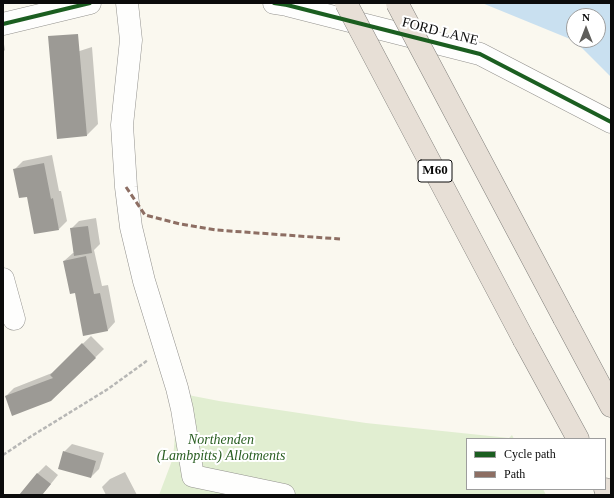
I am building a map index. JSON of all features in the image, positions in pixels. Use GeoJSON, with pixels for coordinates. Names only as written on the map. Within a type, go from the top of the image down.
{"type":"FeatureCollection","features":[{"type":"Feature","properties":{"kind":"highway","name":"M60"},"geometry":{"type":"LineString","coordinates":[[346,3],[577,438]]}},
{"type":"Feature","properties":{"kind":"highway"},"geometry":{"type":"LineString","coordinates":[[397,3],[611,406]]}},
{"type":"Feature","properties":{"kind":"street"},"geometry":{"type":"LineString","coordinates":[[3,24],[90,3]]}},
{"type":"Feature","properties":{"kind":"street"},"geometry":{"type":"LineString","coordinates":[[127,3],[131,40],[122,126],[130,227],[144,281],[177,388],[182,408],[193,476],[284,495]]}},
{"type":"Feature","properties":{"kind":"street","name":"FORD LANE"},"geometry":{"type":"LineString","coordinates":[[274,3],[480,54],[611,122]]}},
{"type":"Feature","properties":{"kind":"street"},"geometry":{"type":"LineString","coordinates":[[3,279],[14,319]]}},
{"type":"Feature","properties":{"kind":"path"},"geometry":{"type":"LineString","coordinates":[[3,455],[108,389],[164,348]]}},
{"type":"Feature","properties":{"kind":"green space","name":"Northenden (Lambpitts) Allotments"},"geometry":{"type":"Polygon","coordinates":[[[188,395],[366,423],[509,438],[466,438],[466,490],[544,490],[546,495],[159,495],[173,458],[175,417],[188,395]]]}},
{"type":"Feature","properties":{"kind":"water"},"geometry":{"type":"Polygon","coordinates":[[[482,3],[611,3],[611,77],[582,48],[606,48],[606,8],[566,8],[566,37],[482,3]]]}},
{"type":"Feature","properties":{"kind":"building"},"geometry":{"type":"Polygon","coordinates":[[[78,34],[87,136],[57,139],[48,36],[78,34]]]}},
{"type":"Feature","properties":{"kind":"building"},"geometry":{"type":"Polygon","coordinates":[[[44,163],[59,230],[34,234],[27,197],[19,198],[13,169],[44,163]]]}},
{"type":"Feature","properties":{"kind":"building"},"geometry":{"type":"Polygon","coordinates":[[[88,226],[92,253],[74,256],[70,228],[88,226]]]}},
{"type":"Feature","properties":{"kind":"building"},"geometry":{"type":"Polygon","coordinates":[[[86,256],[94,294],[100,293],[108,331],[83,336],[75,293],[70,294],[63,261],[86,256]]]}},
{"type":"Feature","properties":{"kind":"building"},"geometry":{"type":"Polygon","coordinates":[[[82,343],[96,358],[51,401],[12,416],[5,396],[53,378],[50,375],[82,343]]]}},
{"type":"Feature","properties":{"kind":"building"},"geometry":{"type":"Polygon","coordinates":[[[63,451],[96,461],[91,478],[58,469],[63,451]]]}},
{"type":"Feature","properties":{"kind":"building"},"geometry":{"type":"Polygon","coordinates":[[[37,473],[51,484],[42,495],[19,495],[37,473]]]}},
{"type":"Feature","properties":{"kind":"marked path"},"geometry":{"type":"LineString","coordinates":[[126,187],[145,215],[180,224],[216,230],[340,239]]}},
{"type":"Feature","properties":{"kind":"cycle path"},"geometry":{"type":"LineString","coordinates":[[3,24],[90,3]]}},
{"type":"Feature","properties":{"kind":"cycle path"},"geometry":{"type":"LineString","coordinates":[[274,3],[480,54],[611,122]]}}]}
